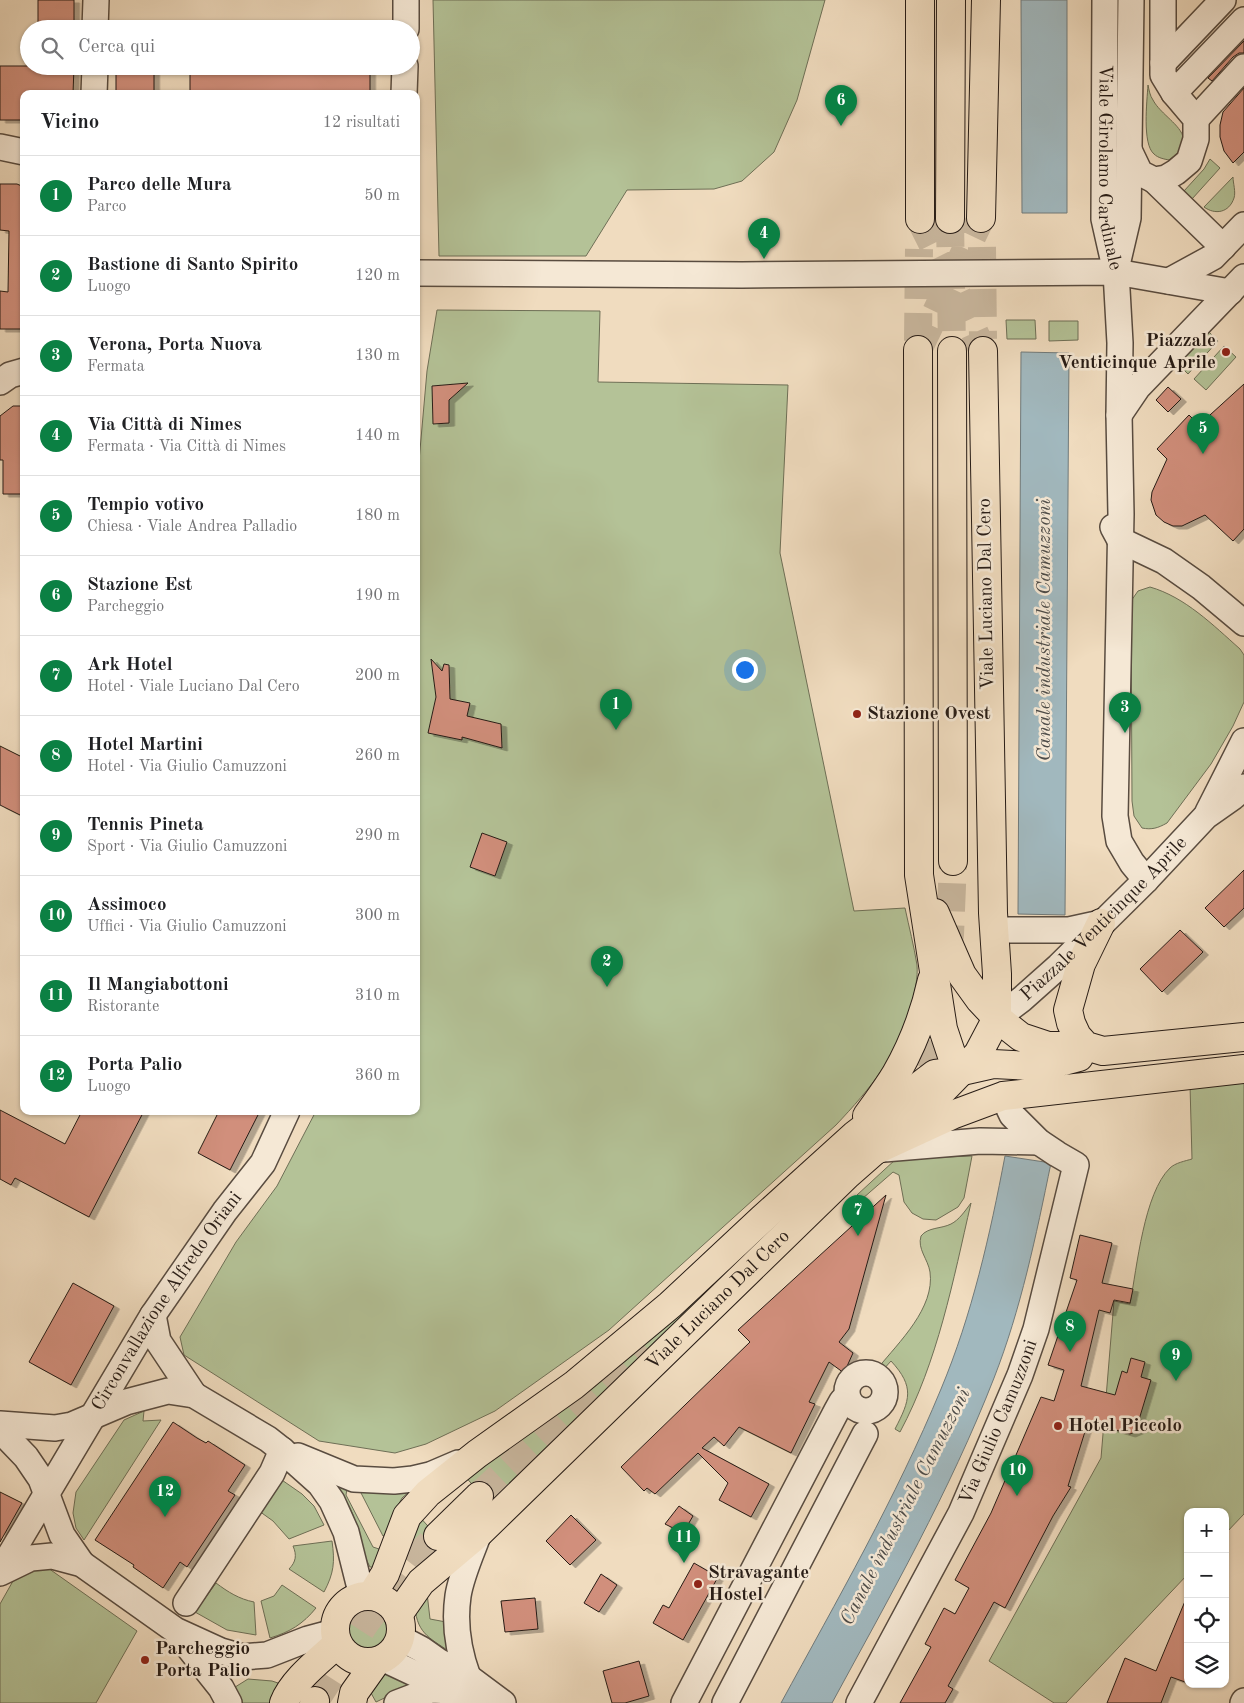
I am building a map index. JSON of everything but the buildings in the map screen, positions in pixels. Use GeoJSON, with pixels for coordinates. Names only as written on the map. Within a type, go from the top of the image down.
{"type":"FeatureCollection","features":[{"type":"Feature","properties":{"kind":"main road"},"geometry":{"type":"LineString","coordinates":[[920,0],[920,219]]}},
{"type":"Feature","properties":{"kind":"main road"},"geometry":{"type":"LineString","coordinates":[[950,219],[951,0]]}},
{"type":"Feature","properties":{"kind":"main road"},"geometry":{"type":"LineString","coordinates":[[981,218],[986,0]]}},
{"type":"Feature","properties":{"kind":"main road","name":"Viale Luciano Dal Cero"},"geometry":{"type":"LineString","coordinates":[[918,350],[919,875],[943,1029],[952,1056],[962,1071]]}},
{"type":"Feature","properties":{"kind":"main road","name":"Viale Luciano Dal Cero"},"geometry":{"type":"LineString","coordinates":[[952,350],[953,860]]}},
{"type":"Feature","properties":{"kind":"main road","name":"Viale Luciano Dal Cero"},"geometry":{"type":"LineString","coordinates":[[366,1596],[385,1574],[407,1516],[428,1493],[476,1454],[574,1385],[670,1305],[762,1218],[866,1142],[935,1074],[962,1071],[978,1054],[997,1018],[983,351]]}},
{"type":"Feature","properties":{"kind":"main road","name":"Viale Luciano Dal Cero"},"geometry":{"type":"LineString","coordinates":[[919,875],[962,975],[980,1000],[997,1018]]}},
{"type":"Feature","properties":{"kind":"main road"},"geometry":{"type":"LineString","coordinates":[[1094,1048],[1077,1036],[1068,1010],[1081,964],[1101,923]]}},
{"type":"Feature","properties":{"kind":"main road","name":"Viale Luciano Dal Cero"},"geometry":{"type":"LineString","coordinates":[[352,1703],[354,1693],[390,1643],[422,1582],[479,1533],[840,1182],[866,1142],[915,1034],[927,1003],[934,971]]}},
{"type":"Feature","properties":{"kind":"main road"},"geometry":{"type":"LineString","coordinates":[[997,1018],[1021,1037],[1048,1046],[1094,1048],[1244,1037]]}},
{"type":"Feature","properties":{"kind":"main road"},"geometry":{"type":"LineString","coordinates":[[962,1071],[992,1064],[1030,1066],[1064,1061],[1094,1048]]}},
{"type":"Feature","properties":{"kind":"main road"},"geometry":{"type":"LineString","coordinates":[[866,1142],[975,1108],[1003,1096],[1244,1069]]}},
{"type":"Feature","properties":{"kind":"main road"},"geometry":{"type":"LineString","coordinates":[[962,1071],[1003,1096]]}},
{"type":"Feature","properties":{"kind":"main road"},"geometry":{"type":"LineString","coordinates":[[438,1536],[479,1496]]}},
{"type":"Feature","properties":{"kind":"main road"},"geometry":{"type":"LineString","coordinates":[[366,1596],[382,1599],[391,1606],[390,1643],[367,1663],[358,1662],[342,1651],[336,1638],[334,1624],[340,1610],[352,1600],[366,1596]]}},
{"type":"Feature","properties":{"kind":"main road"},"geometry":{"type":"LineString","coordinates":[[284,1703],[287,1696],[336,1638]]}},
{"type":"Feature","properties":{"kind":"street"},"geometry":{"type":"LineString","coordinates":[[95,20],[96,0]]}},
{"type":"Feature","properties":{"kind":"street"},"geometry":{"type":"LineString","coordinates":[[406,0],[406,20]]}},
{"type":"Feature","properties":{"kind":"street","name":"Viale Girolamo Cardinale"},"geometry":{"type":"LineString","coordinates":[[1104,0],[1104,219],[1116,272]]}},
{"type":"Feature","properties":{"kind":"street","name":"Viale Girolamo Cardinale"},"geometry":{"type":"LineString","coordinates":[[1116,272],[1128,218],[1131,0]]}},
{"type":"Feature","properties":{"kind":"street"},"geometry":{"type":"LineString","coordinates":[[1154,180],[1166,178],[1189,161],[1196,138],[1196,119],[1174,93],[1163,75],[1163,9],[1181,0]]}},
{"type":"Feature","properties":{"kind":"street"},"geometry":{"type":"LineString","coordinates":[[1163,63],[1224,0]]}},
{"type":"Feature","properties":{"kind":"street"},"geometry":{"type":"LineString","coordinates":[[1174,93],[1244,20]]}},
{"type":"Feature","properties":{"kind":"street"},"geometry":{"type":"LineString","coordinates":[[1196,119],[1244,68]]}},
{"type":"Feature","properties":{"kind":"street"},"geometry":{"type":"LineString","coordinates":[[94,90],[95,75]]}},
{"type":"Feature","properties":{"kind":"street"},"geometry":{"type":"LineString","coordinates":[[404,90],[405,75]]}},
{"type":"Feature","properties":{"kind":"street"},"geometry":{"type":"LineString","coordinates":[[0,148],[20,151]]}},
{"type":"Feature","properties":{"kind":"street"},"geometry":{"type":"LineString","coordinates":[[1129,150],[1140,173],[1154,180],[1223,246]]}},
{"type":"Feature","properties":{"kind":"street"},"geometry":{"type":"LineString","coordinates":[[1170,281],[1212,258],[1244,225]]}},
{"type":"Feature","properties":{"kind":"street"},"geometry":{"type":"LineString","coordinates":[[420,273],[742,275],[1116,272],[1170,281],[1237,285]]}},
{"type":"Feature","properties":{"kind":"street"},"geometry":{"type":"LineString","coordinates":[[1116,272],[1120,343],[1118,415],[1121,514],[1115,816],[1119,842],[1132,863],[1146,880]]}},
{"type":"Feature","properties":{"kind":"street"},"geometry":{"type":"LineString","coordinates":[[1116,272],[1104,343],[1105,510],[1120,540],[1164,561],[1201,587],[1244,623]]}},
{"type":"Feature","properties":{"kind":"street"},"geometry":{"type":"LineString","coordinates":[[1118,415],[1138,387],[1237,285]]}},
{"type":"Feature","properties":{"kind":"street"},"geometry":{"type":"LineString","coordinates":[[0,382],[10,375],[20,372]]}},
{"type":"Feature","properties":{"kind":"street","name":"Piazzale Venticinque Aprile"},"geometry":{"type":"LineString","coordinates":[[1206,816],[1244,741]]}},
{"type":"Feature","properties":{"kind":"street","name":"Piazzale Venticinque Aprile"},"geometry":{"type":"LineString","coordinates":[[997,1018],[1022,999],[1059,966],[1146,880],[1206,816],[1244,787]]}},
{"type":"Feature","properties":{"kind":"street"},"geometry":{"type":"LineString","coordinates":[[994,930],[1070,930],[1101,923]]}},
{"type":"Feature","properties":{"kind":"street","name":"Via Giulio Camuzzoni"},"geometry":{"type":"LineString","coordinates":[[859,1703],[961,1513],[1020,1375],[1036,1328],[1076,1165],[1039,1142],[1012,1116],[1003,1096]]}},
{"type":"Feature","properties":{"kind":"street","name":"Circonvallazione Alfredo Oriani"},"geometry":{"type":"LineString","coordinates":[[0,1573],[153,1315],[224,1211],[263,1163],[285,1115]]}},
{"type":"Feature","properties":{"kind":"street"},"geometry":{"type":"LineString","coordinates":[[866,1142],[1039,1142]]}},
{"type":"Feature","properties":{"kind":"street","name":"Viale Luciano Dal Cero"},"geometry":{"type":"LineString","coordinates":[[153,1315],[158,1341],[194,1395]]}},
{"type":"Feature","properties":{"kind":"street","name":"Viale Luciano Dal Cero"},"geometry":{"type":"LineString","coordinates":[[0,1424],[55,1428],[72,1425],[126,1402],[168,1391],[194,1395],[282,1450],[320,1484],[332,1501],[346,1532],[366,1596]]}},
{"type":"Feature","properties":{"kind":"street"},"geometry":{"type":"LineString","coordinates":[[684,1703],[837,1410],[842,1401],[847,1398]]}},
{"type":"Feature","properties":{"kind":"street"},"geometry":{"type":"LineString","coordinates":[[0,1430],[26,1456],[41,1479],[62,1535],[82,1564],[175,1630],[221,1651],[242,1657],[267,1655],[308,1639],[336,1638]]}},
{"type":"Feature","properties":{"kind":"street"},"geometry":{"type":"LineString","coordinates":[[725,1703],[865,1434]]}},
{"type":"Feature","properties":{"kind":"street"},"geometry":{"type":"LineString","coordinates":[[186,1602],[272,1473],[282,1450]]}},
{"type":"Feature","properties":{"kind":"street","name":"Viale Luciano Dal Cero"},"geometry":{"type":"LineString","coordinates":[[282,1450],[354,1479],[394,1481],[430,1475],[476,1454]]}},
{"type":"Feature","properties":{"kind":"street","name":"Viale Luciano Dal Cero"},"geometry":{"type":"LineString","coordinates":[[460,1684],[457,1623],[458,1595],[479,1533]]}},
{"type":"Feature","properties":{"kind":"street"},"geometry":{"type":"LineString","coordinates":[[0,1573],[31,1558],[52,1556],[82,1564]]}},
{"type":"Feature","properties":{"kind":"street"},"geometry":{"type":"LineString","coordinates":[[175,1630],[222,1688],[229,1703]]}},
{"type":"Feature","properties":{"kind":"street"},"geometry":{"type":"LineString","coordinates":[[390,1643],[421,1649],[438,1661],[460,1684],[485,1703]]}},
{"type":"Feature","properties":{"kind":"street"},"geometry":{"type":"LineString","coordinates":[[397,1703],[431,1690],[460,1684],[503,1703]]}},
{"type":"Feature","properties":{"kind":"green space"},"geometry":{"type":"Polygon","coordinates":[[[433,0],[825,0],[797,100],[774,152],[742,181],[714,189],[627,190],[586,256],[439,256],[433,0]]]}},
{"type":"Feature","properties":{"kind":"green space"},"geometry":{"type":"Polygon","coordinates":[[[1148,85],[1150,95],[1158,108],[1179,128],[1183,136],[1183,143],[1179,151],[1169,160],[1159,157],[1150,149],[1146,122],[1148,85]]]}},
{"type":"Feature","properties":{"kind":"green space"},"geometry":{"type":"Polygon","coordinates":[[[1210,159],[1220,168],[1192,199],[1184,191],[1204,169],[1210,159]]]}},
{"type":"Feature","properties":{"kind":"green space"},"geometry":{"type":"Polygon","coordinates":[[[1233,177],[1235,196],[1229,207],[1217,212],[1204,207],[1233,177]]]}},
{"type":"Feature","properties":{"kind":"green space"},"geometry":{"type":"Polygon","coordinates":[[[437,310],[600,311],[598,382],[788,385],[780,553],[854,911],[905,908],[916,958],[917,975],[913,998],[900,1038],[872,1084],[836,1125],[609,1330],[495,1411],[426,1444],[395,1453],[319,1441],[184,1355],[180,1337],[236,1242],[277,1186],[314,1115],[420,1115],[420,450],[427,371],[437,310]]]}},
{"type":"Feature","properties":{"kind":"green space"},"geometry":{"type":"Polygon","coordinates":[[[1006,320],[1035,320],[1036,339],[1007,339],[1006,320]]]}},
{"type":"Feature","properties":{"kind":"green space"},"geometry":{"type":"Polygon","coordinates":[[[1049,321],[1078,321],[1078,340],[1049,341],[1049,321]]]}},
{"type":"Feature","properties":{"kind":"green space"},"geometry":{"type":"Polygon","coordinates":[[[1207,330],[1218,341],[1188,374],[1177,363],[1207,330]]]}},
{"type":"Feature","properties":{"kind":"green space"},"geometry":{"type":"Polygon","coordinates":[[[1224,346],[1236,357],[1206,390],[1194,379],[1224,346]]]}},
{"type":"Feature","properties":{"kind":"green space"},"geometry":{"type":"Polygon","coordinates":[[[1150,587],[1187,605],[1209,621],[1240,649],[1244,655],[1244,702],[1233,726],[1211,764],[1167,823],[1149,829],[1142,828],[1134,816],[1132,801],[1131,601],[1138,591],[1150,587]]]}},
{"type":"Feature","properties":{"kind":"green space"},"geometry":{"type":"Polygon","coordinates":[[[1244,1079],[1244,1514],[1229,1530],[1229,1508],[1184,1508],[1184,1578],[1066,1703],[1054,1703],[989,1661],[1101,1458],[1114,1301],[1130,1304],[1148,1212],[1161,1180],[1172,1166],[1192,1159],[1190,1085],[1244,1079]]]}},
{"type":"Feature","properties":{"kind":"green space"},"geometry":{"type":"Polygon","coordinates":[[[972,1156],[964,1198],[958,1207],[936,1220],[923,1219],[912,1213],[904,1202],[899,1175],[893,1172],[862,1199],[857,1195],[896,1159],[972,1156]]]}},
{"type":"Feature","properties":{"kind":"green space"},"geometry":{"type":"Polygon","coordinates":[[[971,1203],[943,1320],[925,1377],[900,1432],[895,1429],[907,1402],[907,1386],[899,1370],[891,1361],[882,1371],[878,1368],[914,1324],[927,1299],[930,1272],[920,1245],[921,1236],[927,1231],[947,1226],[954,1222],[971,1203]]]}},
{"type":"Feature","properties":{"kind":"green space"},"geometry":{"type":"Polygon","coordinates":[[[762,1237],[491,1505],[461,1472],[762,1237]]]}},
{"type":"Feature","properties":{"kind":"green space"},"geometry":{"type":"Polygon","coordinates":[[[144,1411],[143,1421],[161,1420],[84,1540],[76,1528],[73,1513],[76,1492],[124,1420],[144,1411]]]}},
{"type":"Feature","properties":{"kind":"green space"},"geometry":{"type":"Polygon","coordinates":[[[279,1478],[302,1494],[314,1506],[324,1525],[289,1539],[273,1521],[259,1511],[279,1478]]]}},
{"type":"Feature","properties":{"kind":"green space"},"geometry":{"type":"Polygon","coordinates":[[[422,1480],[402,1498],[392,1517],[386,1535],[383,1536],[359,1489],[422,1480]]]}},
{"type":"Feature","properties":{"kind":"green space"},"geometry":{"type":"Polygon","coordinates":[[[348,1482],[346,1495],[373,1547],[382,1550],[373,1567],[370,1567],[365,1555],[351,1511],[334,1483],[348,1482]]]}},
{"type":"Feature","properties":{"kind":"green space"},"geometry":{"type":"Polygon","coordinates":[[[417,1514],[447,1547],[423,1568],[414,1550],[403,1545],[417,1514]]]}},
{"type":"Feature","properties":{"kind":"green space"},"geometry":{"type":"Polygon","coordinates":[[[332,1541],[333,1567],[324,1592],[289,1569],[295,1558],[293,1546],[332,1541]]]}},
{"type":"Feature","properties":{"kind":"green space"},"geometry":{"type":"Polygon","coordinates":[[[39,1567],[48,1568],[137,1631],[96,1703],[0,1703],[0,1604],[13,1581],[39,1567]]]}},
{"type":"Feature","properties":{"kind":"green space"},"geometry":{"type":"Polygon","coordinates":[[[216,1583],[234,1595],[254,1602],[256,1635],[227,1630],[195,1612],[216,1583]]]}},
{"type":"Feature","properties":{"kind":"green space"},"geometry":{"type":"Polygon","coordinates":[[[282,1585],[316,1608],[296,1627],[270,1638],[261,1601],[274,1596],[282,1585]]]}},
{"type":"Feature","properties":{"kind":"green space"},"geometry":{"type":"Polygon","coordinates":[[[427,1593],[430,1619],[446,1622],[453,1654],[432,1640],[419,1624],[415,1607],[427,1593]]]}},
{"type":"Feature","properties":{"kind":"green space"},"geometry":{"type":"Polygon","coordinates":[[[371,1610],[378,1613],[384,1619],[387,1630],[386,1638],[378,1647],[371,1650],[363,1650],[356,1647],[348,1638],[347,1626],[350,1619],[359,1611],[371,1610]]]}},
{"type":"Feature","properties":{"kind":"green space"},"geometry":{"type":"Polygon","coordinates":[[[383,1670],[425,1683],[397,1692],[376,1702],[371,1693],[383,1670]]]}},
{"type":"Feature","properties":{"kind":"green space"},"geometry":{"type":"Polygon","coordinates":[[[248,1679],[278,1683],[271,1703],[239,1703],[232,1689],[248,1679]]]}},
{"type":"Feature","properties":{"kind":"water"},"geometry":{"type":"Polygon","coordinates":[[[1021,0],[1067,0],[1067,213],[1022,213],[1021,0]]]}},
{"type":"Feature","properties":{"kind":"water","name":"Canale industriale Camuzzoni"},"geometry":{"type":"Polygon","coordinates":[[[1021,352],[1069,353],[1065,915],[1018,914],[1021,352]]]}},
{"type":"Feature","properties":{"kind":"water","name":"Canale industriale Camuzzoni"},"geometry":{"type":"Polygon","coordinates":[[[1005,1156],[1051,1163],[1020,1299],[1004,1352],[977,1420],[939,1502],[832,1703],[781,1703],[905,1470],[941,1389],[971,1304],[993,1215],[1005,1156]]]}},
{"type":"Feature","properties":{"kind":"tunnel"},"geometry":{"type":"LineString","coordinates":[[918,350],[981,218]]}},
{"type":"Feature","properties":{"kind":"tunnel"},"geometry":{"type":"LineString","coordinates":[[920,219],[983,351]]}},
{"type":"Feature","properties":{"kind":"tunnel"},"geometry":{"type":"LineString","coordinates":[[950,219],[952,351]]}},
{"type":"Feature","properties":{"kind":"tunnel"},"geometry":{"type":"LineString","coordinates":[[982,247],[983,339]]}},
{"type":"Feature","properties":{"kind":"tunnel"},"geometry":{"type":"LineString","coordinates":[[918,341],[919,249]]}},
{"type":"Feature","properties":{"kind":"tunnel"},"geometry":{"type":"LineString","coordinates":[[947,953],[950,935],[953,861]]}},
{"type":"Feature","properties":{"kind":"tunnel"},"geometry":{"type":"LineString","coordinates":[[896,1101],[919,1066],[933,1028],[939,1000]]}},
{"type":"Feature","properties":{"kind":"tunnel"},"geometry":{"type":"LineString","coordinates":[[479,1496],[642,1343]]}},
{"type":"Feature","properties":{"kind":"tunnel"},"geometry":{"type":"LineString","coordinates":[[315,1701],[366,1622],[414,1559],[438,1536]]}},
{"type":"Feature","properties":{"kind":"place","name":"Stazione Est"},"geometry":{"type":"Point","coordinates":[841,126]}},
{"type":"Feature","properties":{"kind":"place","name":"Via Città di Nimes"},"geometry":{"type":"Point","coordinates":[764,259]}},
{"type":"Feature","properties":{"kind":"place","name":"Piazzale Venticinque Aprile"},"geometry":{"type":"Point","coordinates":[1226,352]}},
{"type":"Feature","properties":{"kind":"place","name":"Tempio votivo"},"geometry":{"type":"Point","coordinates":[1203,454]}},
{"type":"Feature","properties":{"kind":"place","name":"Stazione Ovest"},"geometry":{"type":"Point","coordinates":[857,714]}},
{"type":"Feature","properties":{"kind":"place","name":"Parco delle Mura"},"geometry":{"type":"Point","coordinates":[616,730]}},
{"type":"Feature","properties":{"kind":"place","name":"Verona, Porta Nuova"},"geometry":{"type":"Point","coordinates":[1125,733]}},
{"type":"Feature","properties":{"kind":"place","name":"Bastione di Santo Spirito"},"geometry":{"type":"Point","coordinates":[607,987]}},
{"type":"Feature","properties":{"kind":"place","name":"Ark Hotel"},"geometry":{"type":"Point","coordinates":[858,1236]}},
{"type":"Feature","properties":{"kind":"place","name":"Hotel Martini"},"geometry":{"type":"Point","coordinates":[1070,1352]}},
{"type":"Feature","properties":{"kind":"place","name":"Tennis Pineta"},"geometry":{"type":"Point","coordinates":[1176,1381]}},
{"type":"Feature","properties":{"kind":"place","name":"Hotel Piccolo"},"geometry":{"type":"Point","coordinates":[1058,1426]}},
{"type":"Feature","properties":{"kind":"place","name":"Assimoco"},"geometry":{"type":"Point","coordinates":[1017,1496]}},
{"type":"Feature","properties":{"kind":"place","name":"Porta Palio"},"geometry":{"type":"Point","coordinates":[165,1517]}},
{"type":"Feature","properties":{"kind":"place","name":"Il Mangiabottoni"},"geometry":{"type":"Point","coordinates":[684,1563]}},
{"type":"Feature","properties":{"kind":"place","name":"Stravagante Hostel"},"geometry":{"type":"Point","coordinates":[698,1584]}},
{"type":"Feature","properties":{"kind":"place","name":"Parcheggio Porta Palio"},"geometry":{"type":"Point","coordinates":[145,1660]}}]}
